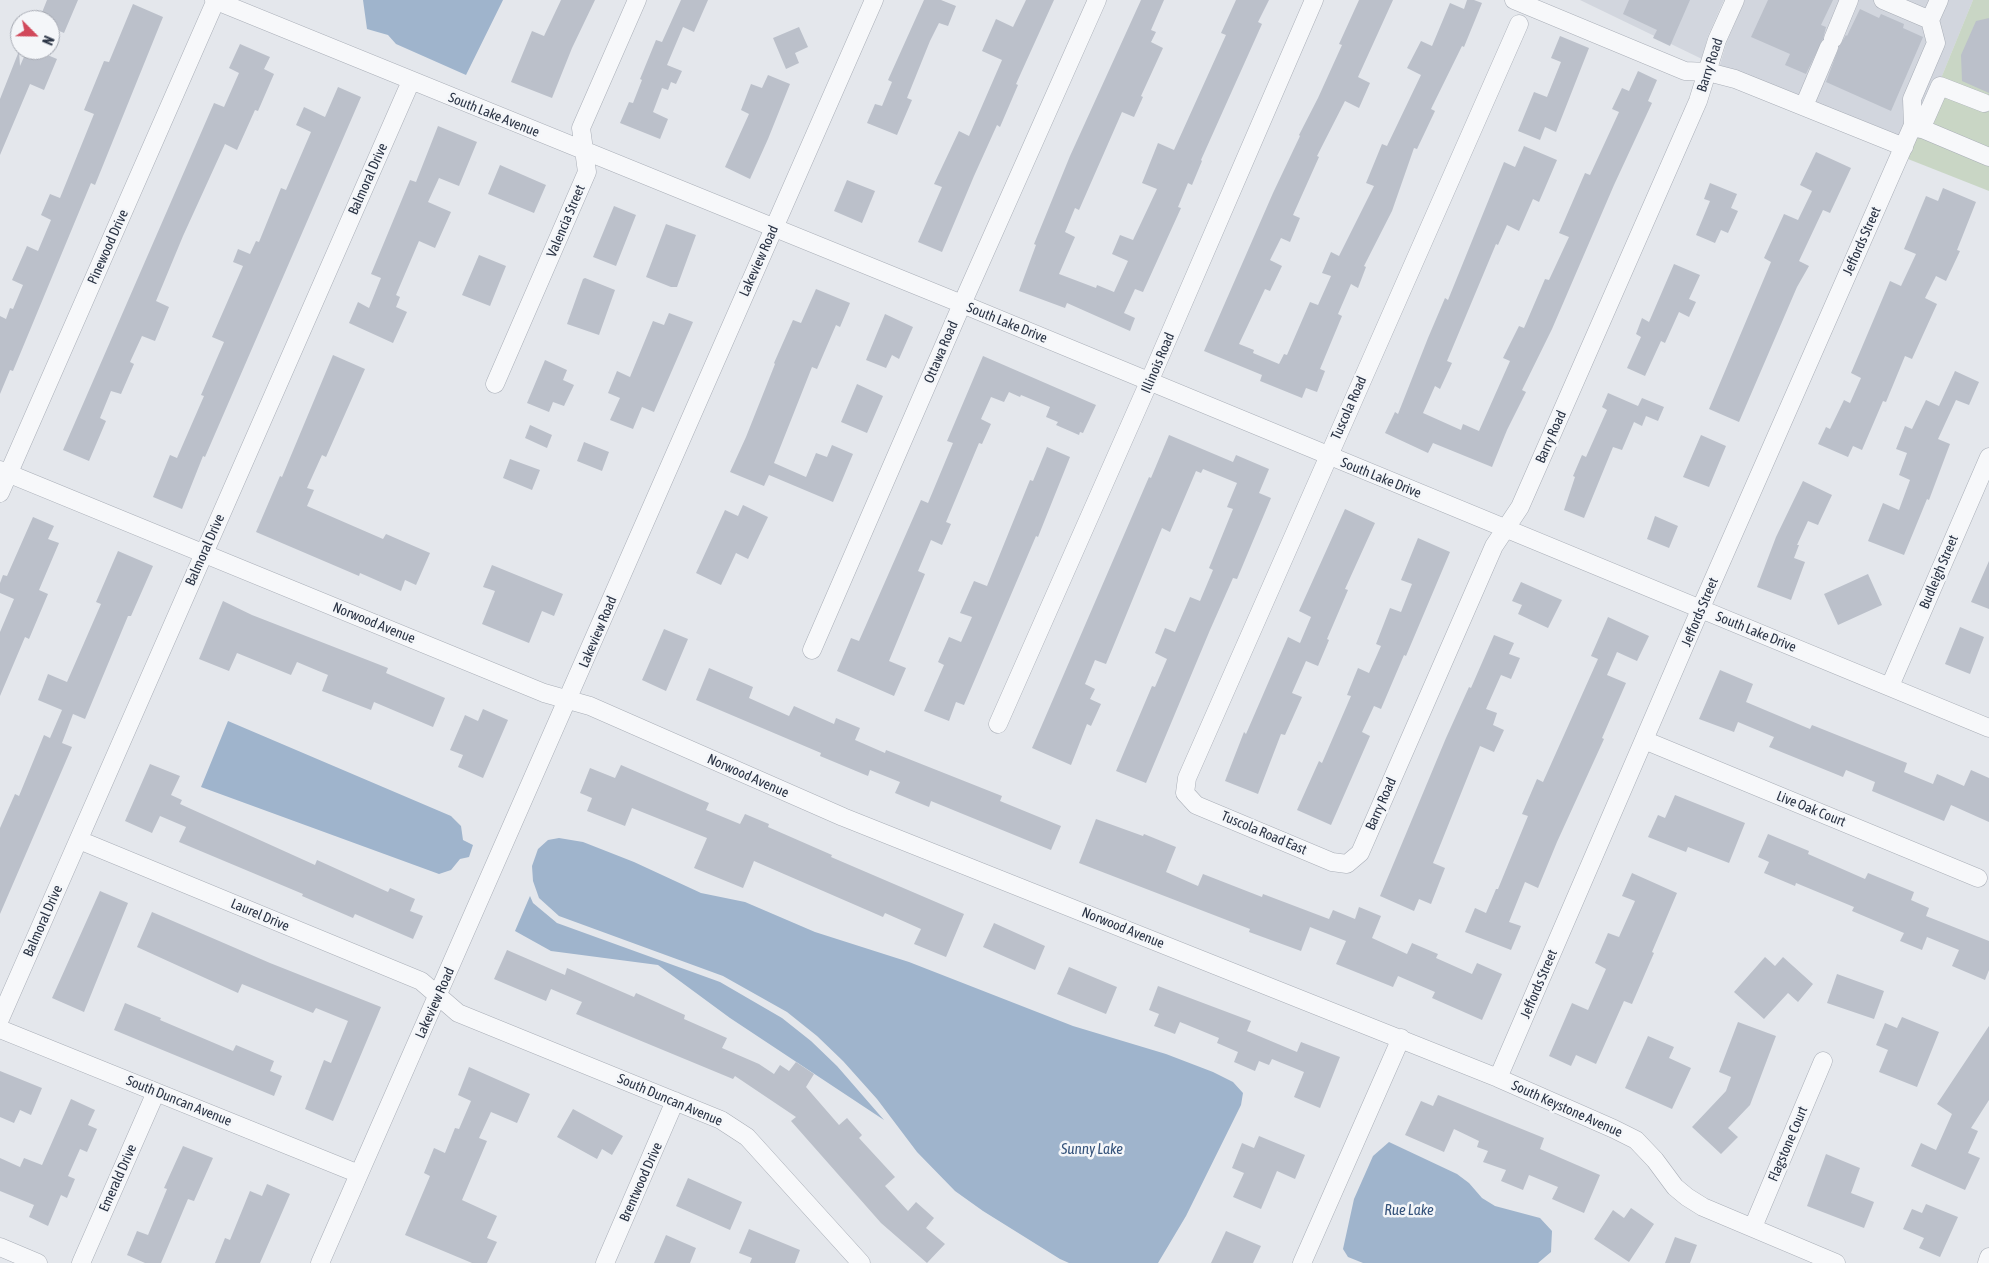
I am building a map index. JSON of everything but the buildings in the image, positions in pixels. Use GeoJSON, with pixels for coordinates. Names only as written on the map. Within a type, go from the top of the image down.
{"type":"FeatureCollection","features":[{"type":"Feature","properties":{"kind":"street","name":"South Lake Avenue"},"geometry":{"type":"LineString","coordinates":[[215,0],[773,228]]}},
{"type":"Feature","properties":{"kind":"street","name":"Pinewood Drive"},"geometry":{"type":"LineString","coordinates":[[0,493],[4,472],[215,0]]}},
{"type":"Feature","properties":{"kind":"street","name":"Valencia Street"},"geometry":{"type":"LineString","coordinates":[[495,384],[587,172],[581,128],[637,0]]}},
{"type":"Feature","properties":{"kind":"street","name":"Lakeview Road"},"geometry":{"type":"LineString","coordinates":[[320,1263],[874,0]]}},
{"type":"Feature","properties":{"kind":"street","name":"Ottawa Road"},"geometry":{"type":"LineString","coordinates":[[812,650],[962,304],[1097,0]]}},
{"type":"Feature","properties":{"kind":"street","name":"Illinois Road"},"geometry":{"type":"LineString","coordinates":[[998,724],[1150,382],[1314,0]]}},
{"type":"Feature","properties":{"kind":"street"},"geometry":{"type":"LineString","coordinates":[[1514,0],[1685,71],[1708,72],[1735,79],[1904,147]]}},
{"type":"Feature","properties":{"kind":"street","name":"Barry Road"},"geometry":{"type":"LineString","coordinates":[[1347,864],[1360,853],[1494,546],[1520,507],[1698,101],[1717,40],[1735,0]]}},
{"type":"Feature","properties":{"kind":"street"},"geometry":{"type":"LineString","coordinates":[[1804,106],[1849,0]]}},
{"type":"Feature","properties":{"kind":"street"},"geometry":{"type":"LineString","coordinates":[[1883,0],[1930,20]]}},
{"type":"Feature","properties":{"kind":"street"},"geometry":{"type":"LineString","coordinates":[[1939,0],[1930,20],[1936,43],[1912,99],[1917,127],[1989,157]]}},
{"type":"Feature","properties":{"kind":"street","name":"Tuscola Road"},"geometry":{"type":"LineString","coordinates":[[1184,793],[1187,778],[1519,24]]}},
{"type":"Feature","properties":{"kind":"street","name":"Balmoral Drive"},"geometry":{"type":"LineString","coordinates":[[0,1019],[411,81]]}},
{"type":"Feature","properties":{"kind":"street","name":"Jeffords Street"},"geometry":{"type":"LineString","coordinates":[[1498,1078],[1700,610],[1904,147],[1940,86],[1984,103]]}},
{"type":"Feature","properties":{"kind":"street","name":"South Lake Drive"},"geometry":{"type":"LineString","coordinates":[[773,228],[962,304],[1989,728]]}},
{"type":"Feature","properties":{"kind":"street","name":"Budleigh Street"},"geometry":{"type":"LineString","coordinates":[[1890,686],[1989,457]]}},
{"type":"Feature","properties":{"kind":"street","name":"Norwood Avenue"},"geometry":{"type":"LineString","coordinates":[[4,472],[544,693],[590,706],[843,817],[1498,1078]]}},
{"type":"Feature","properties":{"kind":"street","name":"Live Oak Court"},"geometry":{"type":"LineString","coordinates":[[1644,740],[1978,878]]}},
{"type":"Feature","properties":{"kind":"street","name":"Tuscola Road East"},"geometry":{"type":"LineString","coordinates":[[1184,793],[1196,804],[1332,862],[1347,864]]}},
{"type":"Feature","properties":{"kind":"street","name":"Laurel Drive"},"geometry":{"type":"LineString","coordinates":[[79,840],[421,981],[438,996]]}},
{"type":"Feature","properties":{"kind":"street","name":"South Duncan Avenue"},"geometry":{"type":"LineString","coordinates":[[438,996],[458,1013],[721,1120],[747,1137],[844,1256],[861,1263]]}},
{"type":"Feature","properties":{"kind":"street","name":"South Duncan Avenue"},"geometry":{"type":"LineString","coordinates":[[0,1029],[358,1174]]}},
{"type":"Feature","properties":{"kind":"street"},"geometry":{"type":"LineString","coordinates":[[1302,1263],[1401,1038]]}},
{"type":"Feature","properties":{"kind":"street","name":"Flagstone Court"},"geometry":{"type":"LineString","coordinates":[[1753,1228],[1824,1061]]}},
{"type":"Feature","properties":{"kind":"street","name":"South Keystone Avenue"},"geometry":{"type":"LineString","coordinates":[[1498,1078],[1636,1140],[1655,1160],[1675,1187],[1704,1207],[1836,1263]]}},
{"type":"Feature","properties":{"kind":"street","name":"Emerald Drive"},"geometry":{"type":"LineString","coordinates":[[80,1263],[156,1092]]}},
{"type":"Feature","properties":{"kind":"street","name":"Brentwood Drive"},"geometry":{"type":"LineString","coordinates":[[605,1263],[675,1101]]}},
{"type":"Feature","properties":{"kind":"street"},"geometry":{"type":"LineString","coordinates":[[0,1247],[38,1263]]}},
{"type":"Feature","properties":{"kind":"street"},"geometry":{"type":"LineString","coordinates":[[1987,1263],[1989,1257]]}},
{"type":"Feature","properties":{"kind":"shaded area"},"geometry":{"type":"Polygon","coordinates":[[[1580,0],[1724,0],[1708,36],[1702,59],[1580,0]]]}},
{"type":"Feature","properties":{"kind":"shaded area"},"geometry":{"type":"Polygon","coordinates":[[[1745,0],[1973,0],[1915,142],[1898,135],[1891,151],[1719,68],[1726,44],[1745,0]]]}},
{"type":"Feature","properties":{"kind":"green space"},"geometry":{"type":"Polygon","coordinates":[[[1973,0],[1989,0],[1989,191],[1908,159],[1973,0]]]}},
{"type":"Feature","properties":{"kind":"water"},"geometry":{"type":"Polygon","coordinates":[[[363,0],[503,0],[466,75],[396,44],[388,35],[367,29],[363,0]]]}},
{"type":"Feature","properties":{"kind":"water"},"geometry":{"type":"Polygon","coordinates":[[[228,721],[451,816],[461,826],[463,840],[473,845],[469,857],[460,859],[451,870],[439,874],[201,787],[228,721]]]}},
{"type":"Feature","properties":{"kind":"water","name":"Sunny Lake"},"geometry":{"type":"Polygon","coordinates":[[[559,838],[583,842],[634,862],[701,893],[745,902],[815,932],[909,962],[1073,1026],[1166,1054],[1213,1072],[1233,1082],[1243,1093],[1241,1105],[1186,1216],[1158,1263],[1069,1263],[1060,1259],[983,1211],[955,1191],[917,1152],[877,1099],[843,1061],[817,1036],[787,1012],[723,976],[559,916],[539,898],[533,881],[532,866],[538,849],[548,840],[559,838]]]}},
{"type":"Feature","properties":{"kind":"water"},"geometry":{"type":"Polygon","coordinates":[[[530,896],[533,903],[557,923],[720,982],[782,1018],[811,1041],[837,1066],[884,1120],[730,1018],[658,965],[551,951],[515,931],[530,896]]]}},
{"type":"Feature","properties":{"kind":"water","name":"Rue Lake"},"geometry":{"type":"Polygon","coordinates":[[[1389,1142],[1457,1174],[1469,1183],[1482,1198],[1495,1206],[1540,1218],[1552,1231],[1551,1252],[1538,1263],[1363,1263],[1348,1257],[1343,1249],[1354,1199],[1373,1156],[1389,1142]]]}}]}
